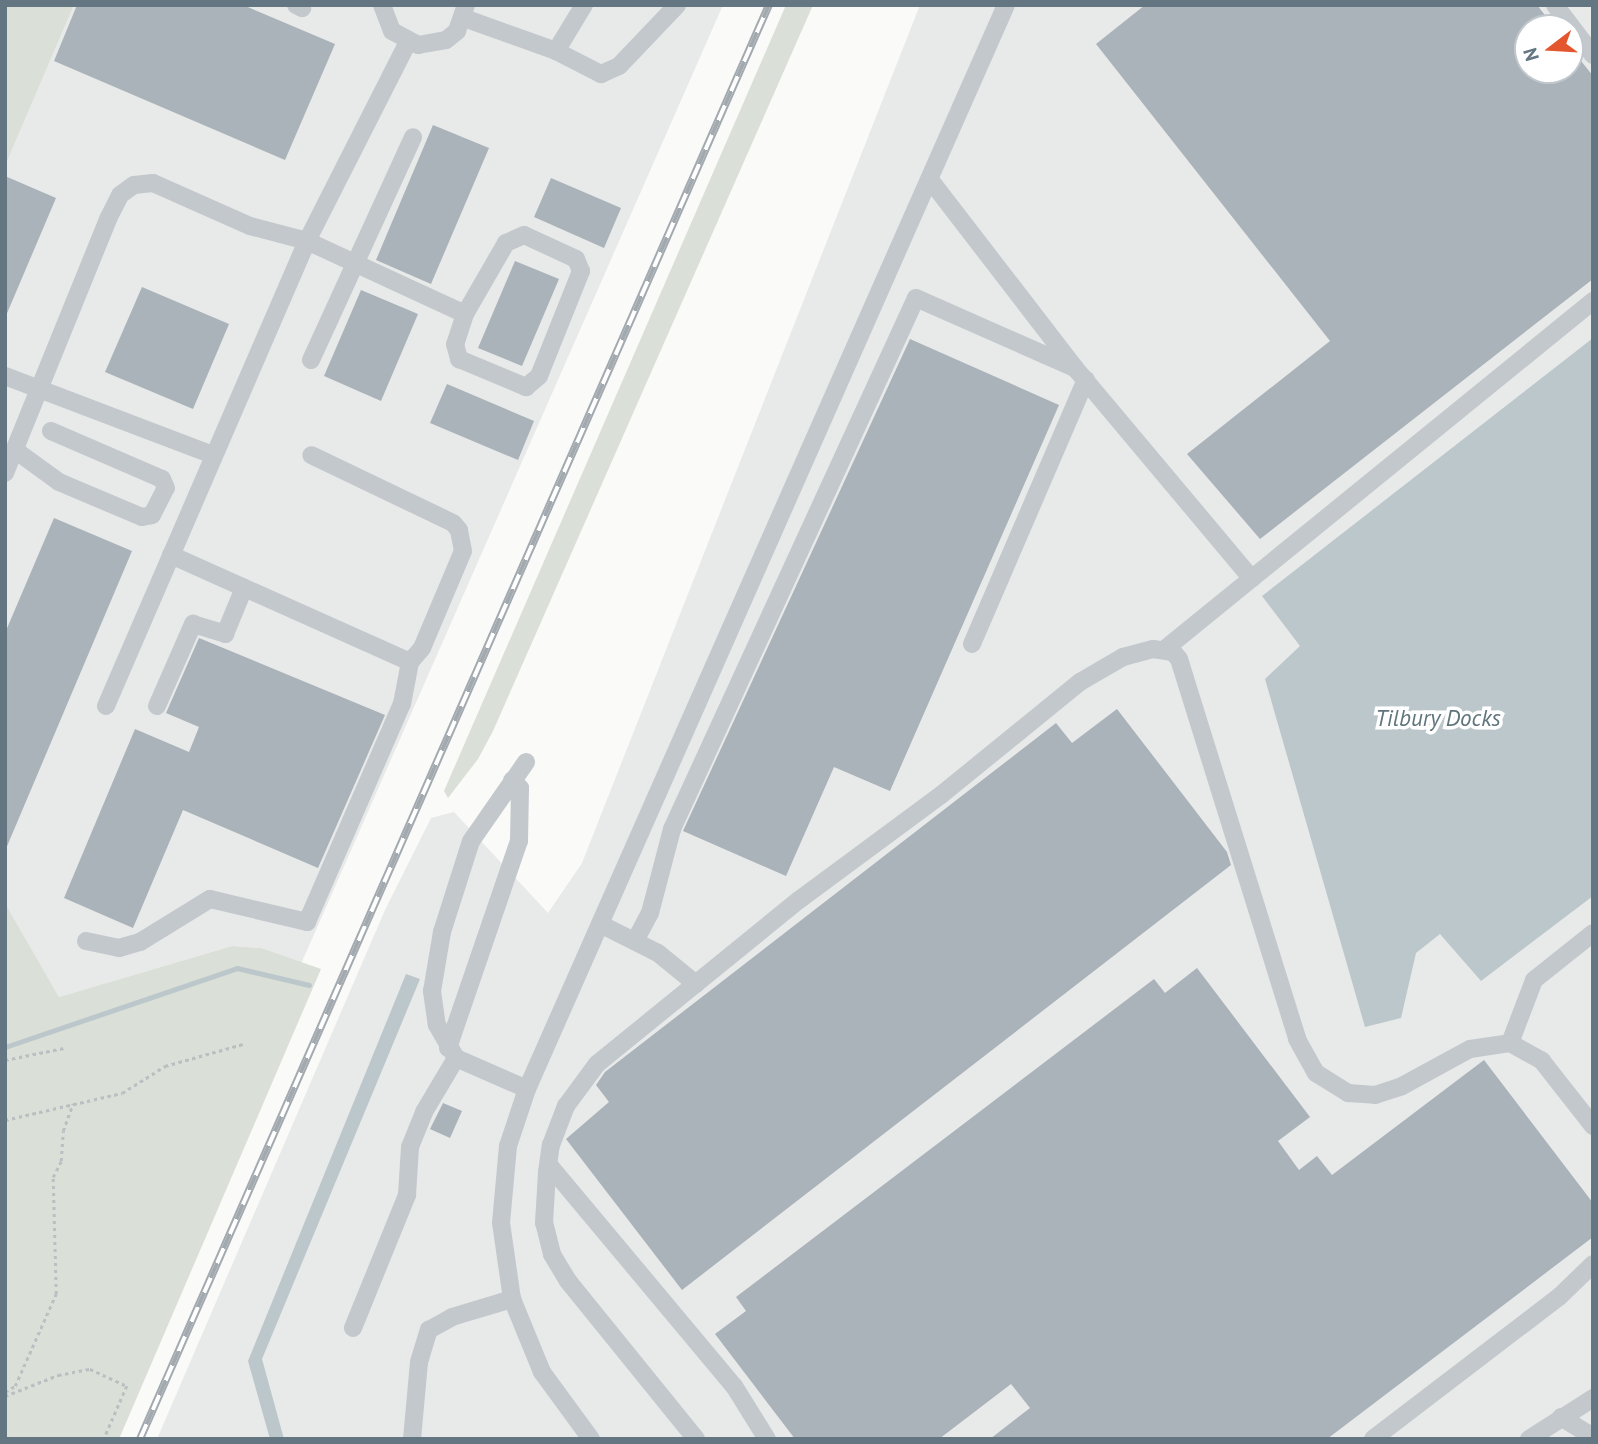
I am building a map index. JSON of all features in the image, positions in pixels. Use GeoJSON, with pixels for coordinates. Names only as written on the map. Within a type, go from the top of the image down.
{"type":"FeatureCollection","features":[{"type":"Feature","properties":{"kind":"street"},"geometry":{"type":"LineString","coordinates":[[561,54],[584,5]]}},
{"type":"Feature","properties":{"kind":"street"},"geometry":{"type":"LineString","coordinates":[[379,6],[393,31],[408,42],[433,45],[446,40],[465,12],[601,74],[619,66],[677,5]]}},
{"type":"Feature","properties":{"kind":"street"},"geometry":{"type":"LineString","coordinates":[[591,1439],[541,1372],[512,1299],[502,1251],[503,1194],[508,1146],[527,1089],[931,181],[1006,5]]}},
{"type":"Feature","properties":{"kind":"street"},"geometry":{"type":"LineString","coordinates":[[1555,5],[1593,55]]}},
{"type":"Feature","properties":{"kind":"street"},"geometry":{"type":"LineString","coordinates":[[106,706],[307,241],[408,42]]}},
{"type":"Feature","properties":{"kind":"street"},"geometry":{"type":"LineString","coordinates":[[311,360],[357,266],[413,137]]}},
{"type":"Feature","properties":{"kind":"street"},"geometry":{"type":"LineString","coordinates":[[931,181],[1081,374],[1252,579]]}},
{"type":"Feature","properties":{"kind":"street"},"geometry":{"type":"LineString","coordinates":[[5,473],[108,219],[120,195],[134,185],[153,183],[250,226],[307,241],[465,314]]}},
{"type":"Feature","properties":{"kind":"street"},"geometry":{"type":"LineString","coordinates":[[524,235],[576,259],[582,271],[539,376],[526,387],[459,359],[455,344],[465,314],[506,243],[524,235]]}},
{"type":"Feature","properties":{"kind":"street"},"geometry":{"type":"LineString","coordinates":[[635,941],[650,913],[672,829],[916,298],[1081,374]]}},
{"type":"Feature","properties":{"kind":"street"},"geometry":{"type":"LineString","coordinates":[[696,1439],[568,1281],[552,1254],[544,1223],[549,1165],[566,1106],[578,1086],[597,1064],[696,984],[1080,682],[1123,657],[1165,649],[1593,301]]}},
{"type":"Feature","properties":{"kind":"street"},"geometry":{"type":"LineString","coordinates":[[972,644],[1081,374]]}},
{"type":"Feature","properties":{"kind":"street"},"geometry":{"type":"LineString","coordinates":[[5,376],[213,455]]}},
{"type":"Feature","properties":{"kind":"street"},"geometry":{"type":"LineString","coordinates":[[15,450],[59,482],[142,517],[152,515],[166,488],[162,479],[51,431]]}},
{"type":"Feature","properties":{"kind":"street"},"geometry":{"type":"LineString","coordinates":[[86,941],[120,948],[130,945],[210,899],[307,922],[402,704],[410,662],[422,648],[463,551],[459,530],[453,523],[311,455]]}},
{"type":"Feature","properties":{"kind":"street"},"geometry":{"type":"LineString","coordinates":[[172,555],[410,662]]}},
{"type":"Feature","properties":{"kind":"street"},"geometry":{"type":"LineString","coordinates":[[157,706],[193,624],[225,634],[244,588]]}},
{"type":"Feature","properties":{"kind":"street"},"geometry":{"type":"LineString","coordinates":[[1165,649],[1173,652],[1184,670],[1297,1040],[1316,1073],[1338,1089],[1375,1095],[1402,1086],[1470,1049],[1510,1044],[1542,1062],[1593,1126]]}},
{"type":"Feature","properties":{"kind":"street"},"geometry":{"type":"LineString","coordinates":[[526,762],[471,841],[442,932],[432,1007],[452,1053],[527,1089]]}},
{"type":"Feature","properties":{"kind":"street"},"geometry":{"type":"LineString","coordinates":[[353,1328],[407,1195],[415,1136],[452,1053],[464,1008],[519,841],[520,788],[512,780]]}},
{"type":"Feature","properties":{"kind":"street"},"geometry":{"type":"LineString","coordinates":[[651,807],[672,829]]}},
{"type":"Feature","properties":{"kind":"street"},"geometry":{"type":"LineString","coordinates":[[600,924],[658,953],[696,984]]}},
{"type":"Feature","properties":{"kind":"street"},"geometry":{"type":"LineString","coordinates":[[1510,1044],[1534,980],[1593,933]]}},
{"type":"Feature","properties":{"kind":"street"},"geometry":{"type":"LineString","coordinates":[[549,1165],[734,1386],[767,1439]]}},
{"type":"Feature","properties":{"kind":"street"},"geometry":{"type":"LineString","coordinates":[[1373,1439],[1560,1296],[1593,1264]]}},
{"type":"Feature","properties":{"kind":"street"},"geometry":{"type":"LineString","coordinates":[[412,1439],[419,1362],[429,1331],[452,1317],[512,1299]]}},
{"type":"Feature","properties":{"kind":"street"},"geometry":{"type":"LineString","coordinates":[[1529,1439],[1593,1398]]}},
{"type":"Feature","properties":{"kind":"street"},"geometry":{"type":"LineString","coordinates":[[1562,1417],[1593,1437]]}},
{"type":"Feature","properties":{"kind":"path"},"geometry":{"type":"LineString","coordinates":[[5,1121],[122,1093],[165,1066],[243,1044]]}},
{"type":"Feature","properties":{"kind":"path"},"geometry":{"type":"LineString","coordinates":[[5,1060],[64,1048]]}},
{"type":"Feature","properties":{"kind":"path"},"geometry":{"type":"LineString","coordinates":[[5,1394],[15,1386],[56,1294],[52,1177],[61,1161],[62,1131],[73,1104]]}},
{"type":"Feature","properties":{"kind":"path"},"geometry":{"type":"LineString","coordinates":[[5,1394],[58,1375],[90,1369],[127,1386],[104,1439]]}},
{"type":"Feature","properties":{"kind":"shaded area"},"geometry":{"type":"Polygon","coordinates":[[[5,5],[74,5],[5,166],[5,5]]]}},
{"type":"Feature","properties":{"kind":"shaded area"},"geometry":{"type":"Polygon","coordinates":[[[74,5],[723,5],[301,964],[261,948],[232,946],[59,997],[5,903],[5,166],[74,5]]]}},
{"type":"Feature","properties":{"kind":"shaded area"},"geometry":{"type":"Polygon","coordinates":[[[786,5],[813,5],[493,731],[478,759],[448,798],[444,791],[786,5]]]}},
{"type":"Feature","properties":{"kind":"shaded area"},"geometry":{"type":"Polygon","coordinates":[[[920,5],[1593,5],[1593,1439],[157,1439],[385,910],[431,818],[454,812],[548,913],[582,863],[920,5]]]}},
{"type":"Feature","properties":{"kind":"shaded area"},"geometry":{"type":"Polygon","coordinates":[[[5,903],[59,997],[232,946],[261,948],[321,969],[119,1439],[5,1439],[5,903]]]}},
{"type":"Feature","properties":{"kind":"water","name":"Tilbury Docks"},"geometry":{"type":"Polygon","coordinates":[[[1593,338],[1593,896],[1481,981],[1440,934],[1416,953],[1401,1018],[1365,1027],[1265,679],[1300,646],[1262,596],[1593,338]]]}},
{"type":"Feature","properties":{"kind":"water"},"geometry":{"type":"Polygon","coordinates":[[[406,974],[420,979],[262,1359],[284,1439],[270,1439],[248,1361],[406,974]]]}},
{"type":"Feature","properties":{"kind":"building"},"geometry":{"type":"Polygon","coordinates":[[[77,5],[243,5],[335,44],[285,160],[54,61],[77,5]]]}},
{"type":"Feature","properties":{"kind":"building"},"geometry":{"type":"Polygon","coordinates":[[[1145,5],[1537,5],[1544,14],[1514,14],[1514,84],[1584,84],[1584,65],[1593,76],[1593,279],[1260,539],[1187,454],[1330,341],[1096,44],[1145,5]]]}},
{"type":"Feature","properties":{"kind":"building"},"geometry":{"type":"Polygon","coordinates":[[[433,125],[489,148],[431,284],[376,260],[433,125]]]}},
{"type":"Feature","properties":{"kind":"building"},"geometry":{"type":"Polygon","coordinates":[[[5,176],[56,198],[5,318],[5,176]]]}},
{"type":"Feature","properties":{"kind":"building"},"geometry":{"type":"Polygon","coordinates":[[[551,178],[621,208],[604,248],[534,217],[551,178]]]}},
{"type":"Feature","properties":{"kind":"building"},"geometry":{"type":"Polygon","coordinates":[[[515,261],[559,279],[522,366],[478,348],[515,261]]]}},
{"type":"Feature","properties":{"kind":"building"},"geometry":{"type":"Polygon","coordinates":[[[142,287],[229,324],[193,409],[105,372],[142,287]]]}},
{"type":"Feature","properties":{"kind":"building"},"geometry":{"type":"Polygon","coordinates":[[[361,290],[418,314],[381,401],[324,376],[361,290]]]}},
{"type":"Feature","properties":{"kind":"building"},"geometry":{"type":"Polygon","coordinates":[[[910,339],[1059,405],[890,791],[834,767],[786,876],[683,831],[910,339]]]}},
{"type":"Feature","properties":{"kind":"building"},"geometry":{"type":"Polygon","coordinates":[[[447,384],[534,421],[518,460],[430,423],[447,384]]]}},
{"type":"Feature","properties":{"kind":"building"},"geometry":{"type":"Polygon","coordinates":[[[54,518],[132,551],[5,851],[5,633],[54,518]]]}},
{"type":"Feature","properties":{"kind":"building"},"geometry":{"type":"Polygon","coordinates":[[[199,638],[385,715],[318,868],[183,810],[133,928],[64,898],[135,729],[189,752],[199,727],[166,713],[199,638]]]}},
{"type":"Feature","properties":{"kind":"building"},"geometry":{"type":"Polygon","coordinates":[[[1117,709],[1227,852],[1231,865],[682,1290],[566,1139],[609,1102],[596,1085],[605,1072],[1056,723],[1072,743],[1117,709]]]}},
{"type":"Feature","properties":{"kind":"building"},"geometry":{"type":"Polygon","coordinates":[[[1197,968],[1310,1117],[1278,1141],[1299,1170],[1317,1156],[1332,1175],[1484,1060],[1593,1203],[1593,1237],[1327,1439],[990,1439],[1030,1408],[1011,1384],[939,1439],[795,1439],[715,1334],[746,1311],[736,1297],[1154,979],[1165,993],[1197,968]]]}},
{"type":"Feature","properties":{"kind":"building"},"geometry":{"type":"Polygon","coordinates":[[[443,1103],[462,1111],[450,1138],[430,1129],[443,1103]]]}},
{"type":"Feature","properties":{"kind":"waterway"},"geometry":{"type":"LineString","coordinates":[[5,1047],[237,968],[309,985]]}},
{"type":"Feature","properties":{"kind":"railway"},"geometry":{"type":"LineString","coordinates":[[140,1439],[769,5]]}}]}
